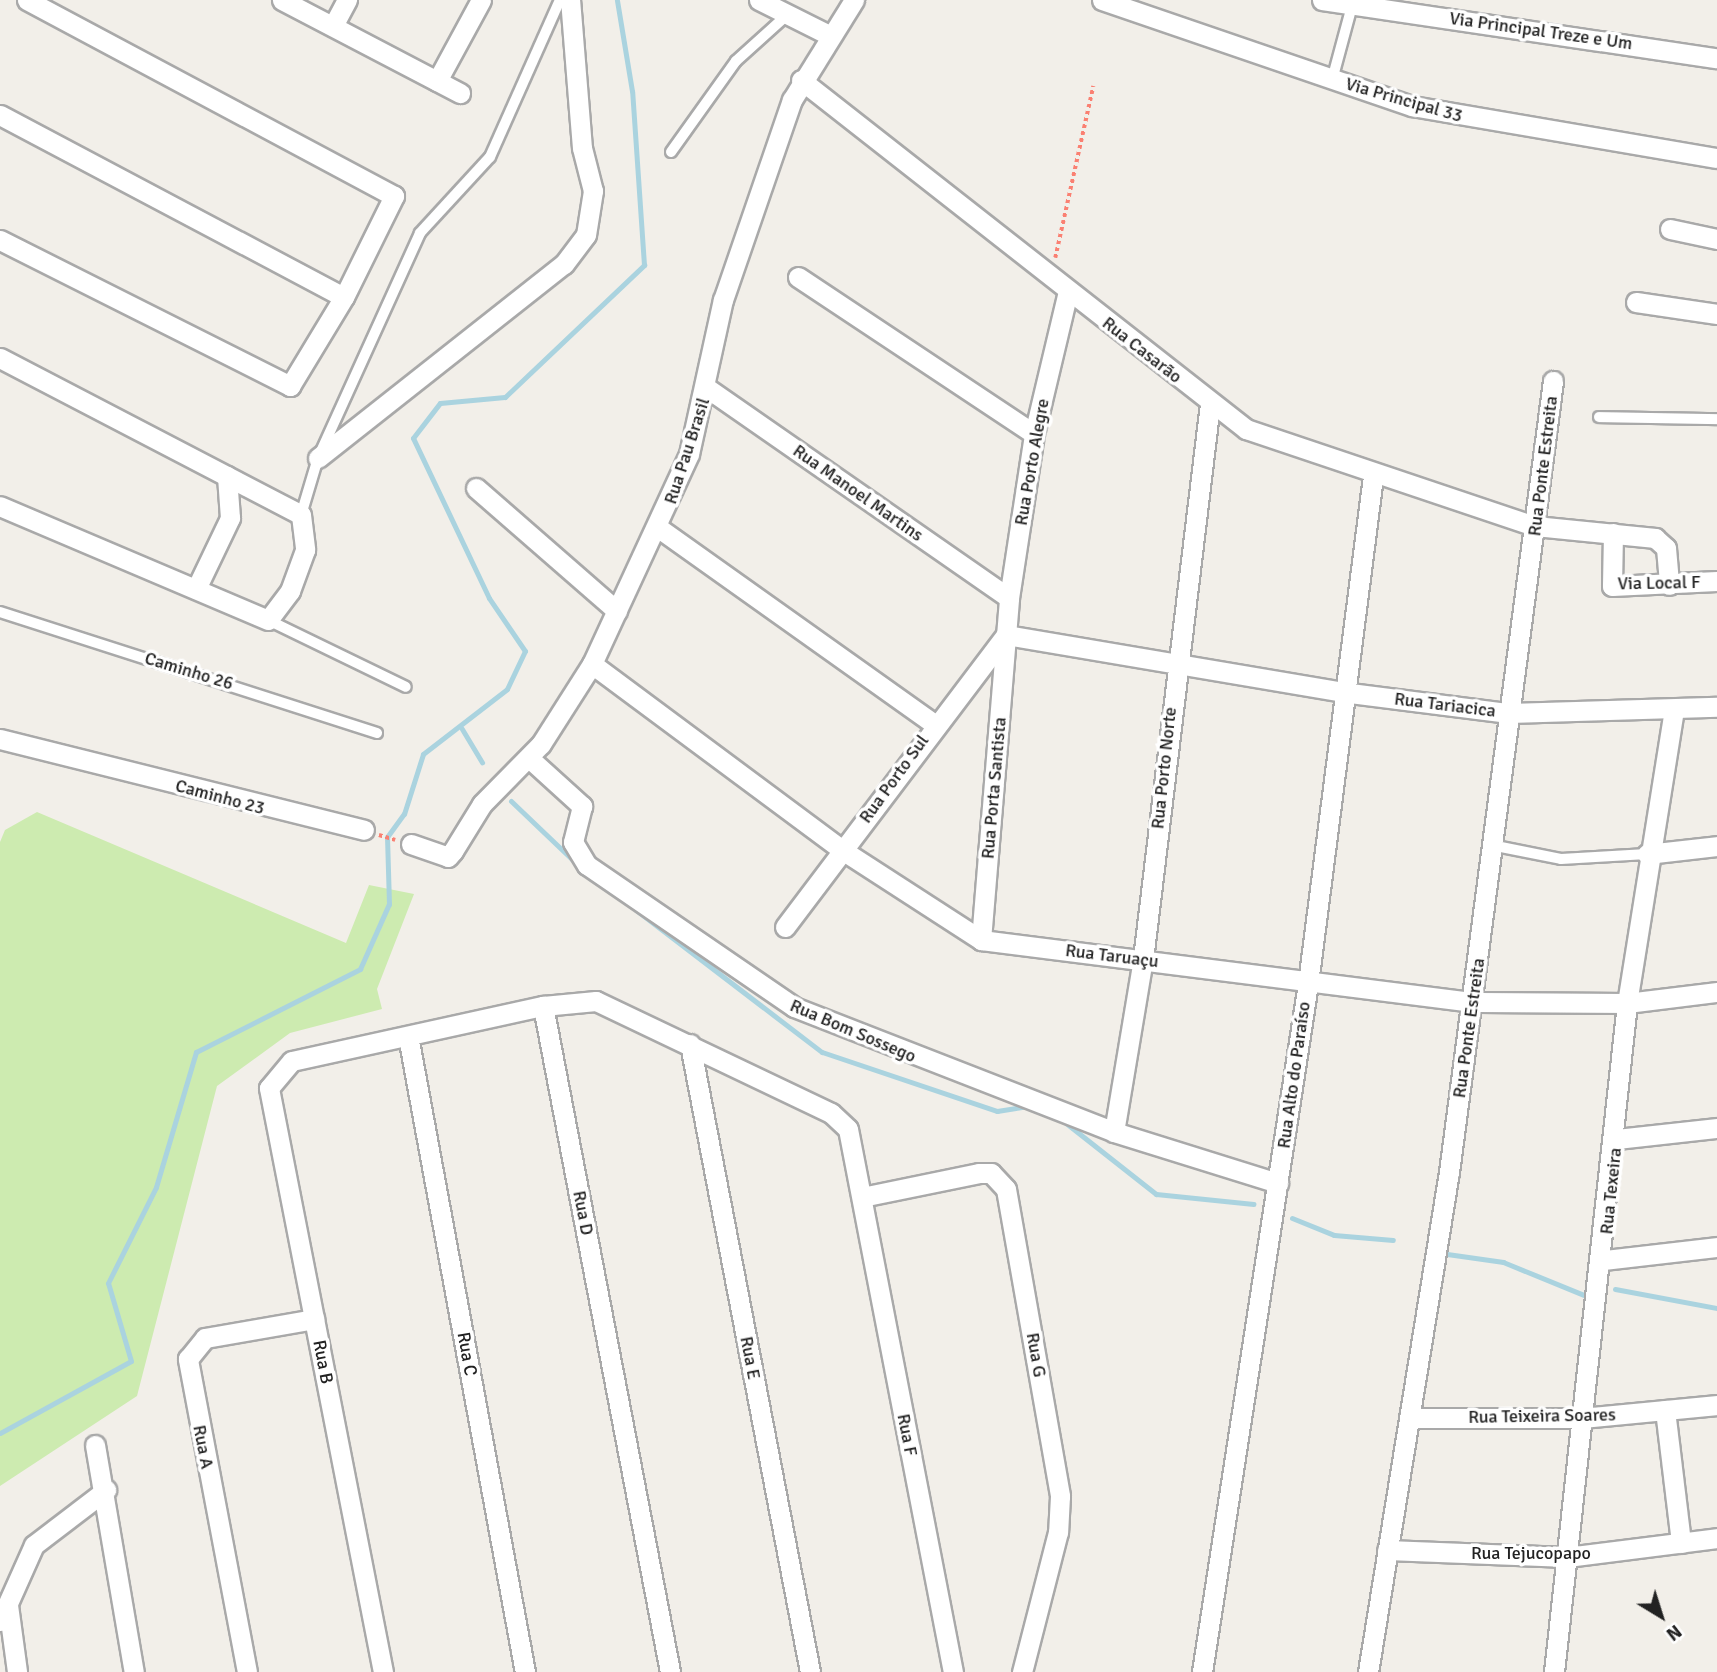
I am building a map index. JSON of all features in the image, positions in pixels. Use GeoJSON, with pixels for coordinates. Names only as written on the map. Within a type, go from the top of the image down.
{"type":"FeatureCollection","features":[{"type":"Feature","properties":{"kind":"street"},"geometry":{"type":"LineString","coordinates":[[0,240],[284,385],[297,382],[344,298],[393,194],[27,0]]}},
{"type":"Feature","properties":{"kind":"street"},"geometry":{"type":"LineString","coordinates":[[282,0],[460,93]]}},
{"type":"Feature","properties":{"kind":"street"},"geometry":{"type":"LineString","coordinates":[[333,26],[347,0]]}},
{"type":"Feature","properties":{"kind":"street"},"geometry":{"type":"LineString","coordinates":[[437,81],[481,0]]}},
{"type":"Feature","properties":{"kind":"street"},"geometry":{"type":"LineString","coordinates":[[318,458],[564,264],[586,234],[593,191],[582,148],[570,0]]}},
{"type":"Feature","properties":{"kind":"street"},"geometry":{"type":"LineString","coordinates":[[759,0],[827,34]]}},
{"type":"Feature","properties":{"kind":"street","name":"Rua Pau Brasil"},"geometry":{"type":"LineString","coordinates":[[411,845],[439,854],[453,851],[482,804],[529,758],[592,664],[660,529],[707,388],[723,300],[801,80],[827,34],[854,0]]}},
{"type":"Feature","properties":{"kind":"street","name":"Via Principal 33"},"geometry":{"type":"LineString","coordinates":[[1102,0],[1332,80],[1461,117],[1717,158]]}},
{"type":"Feature","properties":{"kind":"street","name":"Via Principal Treze e Um"},"geometry":{"type":"LineString","coordinates":[[1322,0],[1353,2],[1717,58]]}},
{"type":"Feature","properties":{"kind":"street","name":"Rua Casarão"},"geometry":{"type":"LineString","coordinates":[[801,80],[1210,404],[1267,439],[1373,476],[1535,526],[1613,533],[1661,541],[1669,585]]}},
{"type":"Feature","properties":{"kind":"street"},"geometry":{"type":"LineString","coordinates":[[0,115],[344,298]]}},
{"type":"Feature","properties":{"kind":"street"},"geometry":{"type":"LineString","coordinates":[[1670,229],[1717,239]]}},
{"type":"Feature","properties":{"kind":"street"},"geometry":{"type":"LineString","coordinates":[[798,277],[1034,434]]}},
{"type":"Feature","properties":{"kind":"street","name":"Rua Porto Alegre"},"geometry":{"type":"LineString","coordinates":[[1006,635],[1009,598],[1034,434],[1068,291]]}},
{"type":"Feature","properties":{"kind":"street"},"geometry":{"type":"LineString","coordinates":[[1636,302],[1717,314]]}},
{"type":"Feature","properties":{"kind":"street"},"geometry":{"type":"LineString","coordinates":[[0,358],[301,515],[301,569],[268,620],[0,506]]}},
{"type":"Feature","properties":{"kind":"street","name":"Rua Ponte Estreita"},"geometry":{"type":"LineString","coordinates":[[1368,1672],[1473,1002],[1553,381]]}},
{"type":"Feature","properties":{"kind":"street","name":"Rua Manoel Martins"},"geometry":{"type":"LineString","coordinates":[[707,388],[1009,598]]}},
{"type":"Feature","properties":{"kind":"street","name":"Rua Porto Norte"},"geometry":{"type":"LineString","coordinates":[[1114,1132],[1143,959],[1176,661],[1210,404]]}},
{"type":"Feature","properties":{"kind":"street"},"geometry":{"type":"LineString","coordinates":[[196,589],[230,518],[227,476]]}},
{"type":"Feature","properties":{"kind":"street","name":"Rua Alto do Paraíso"},"geometry":{"type":"LineString","coordinates":[[1202,1672],[1307,983],[1342,692],[1373,476]]}},
{"type":"Feature","properties":{"kind":"street"},"geometry":{"type":"LineString","coordinates":[[476,488],[617,611]]}},
{"type":"Feature","properties":{"kind":"street"},"geometry":{"type":"LineString","coordinates":[[660,529],[934,724]]}},
{"type":"Feature","properties":{"kind":"street","name":"Via Local F"},"geometry":{"type":"LineString","coordinates":[[1613,533],[1610,585],[1669,585],[1717,581]]}},
{"type":"Feature","properties":{"kind":"street","name":"Rua Tariacica"},"geometry":{"type":"LineString","coordinates":[[1006,635],[1176,661],[1342,692],[1509,713],[1674,711],[1717,707]]}},
{"type":"Feature","properties":{"kind":"street","name":"Rua Porto Sul"},"geometry":{"type":"LineString","coordinates":[[785,927],[934,724],[1006,635]]}},
{"type":"Feature","properties":{"kind":"street","name":"Rua Porta Santista"},"geometry":{"type":"LineString","coordinates":[[981,940],[1006,635]]}},
{"type":"Feature","properties":{"kind":"street","name":"Rua Taruaçu"},"geometry":{"type":"LineString","coordinates":[[592,664],[842,850],[981,940],[1473,1002],[1627,1003],[1717,992]]}},
{"type":"Feature","properties":{"kind":"street","name":"Rua Texeira"},"geometry":{"type":"LineString","coordinates":[[1554,1672],[1604,1260],[1617,1139],[1627,1003],[1647,854],[1674,711]]}},
{"type":"Feature","properties":{"kind":"street","name":"Caminho 23"},"geometry":{"type":"LineString","coordinates":[[0,739],[364,830]]}},
{"type":"Feature","properties":{"kind":"street","name":"Rua Bom Sossego"},"geometry":{"type":"LineString","coordinates":[[529,758],[582,806],[573,842],[587,866],[772,994],[908,1055],[1114,1132],[1278,1184]]}},
{"type":"Feature","properties":{"kind":"street"},"geometry":{"type":"LineString","coordinates":[[1647,854],[1717,846]]}},
{"type":"Feature","properties":{"kind":"street"},"geometry":{"type":"LineString","coordinates":[[408,1036],[543,1006],[596,1000],[841,1120],[853,1142],[862,1197]]}},
{"type":"Feature","properties":{"kind":"street","name":"Rua D"},"geometry":{"type":"LineString","coordinates":[[543,1006],[670,1672]]}},
{"type":"Feature","properties":{"kind":"street","name":"Rua B"},"geometry":{"type":"LineString","coordinates":[[383,1672],[270,1103],[271,1081],[292,1061],[408,1036]]}},
{"type":"Feature","properties":{"kind":"street","name":"Rua C"},"geometry":{"type":"LineString","coordinates":[[408,1036],[525,1672]]}},
{"type":"Feature","properties":{"kind":"street","name":"Rua E"},"geometry":{"type":"LineString","coordinates":[[690,1044],[810,1672]]}},
{"type":"Feature","properties":{"kind":"street"},"geometry":{"type":"LineString","coordinates":[[1617,1139],[1717,1128]]}},
{"type":"Feature","properties":{"kind":"street","name":"Rua G"},"geometry":{"type":"LineString","coordinates":[[862,1197],[979,1173],[991,1173],[1006,1189],[1060,1496],[1058,1532],[1022,1672]]}},
{"type":"Feature","properties":{"kind":"street","name":"Rua F"},"geometry":{"type":"LineString","coordinates":[[862,1197],[953,1672]]}},
{"type":"Feature","properties":{"kind":"street"},"geometry":{"type":"LineString","coordinates":[[1604,1260],[1717,1247]]}},
{"type":"Feature","properties":{"kind":"street","name":"Rua A"},"geometry":{"type":"LineString","coordinates":[[247,1672],[187,1359],[205,1338],[314,1319]]}},
{"type":"Feature","properties":{"kind":"street","name":"Rua Teixeira Soares"},"geometry":{"type":"LineString","coordinates":[[1409,1418],[1583,1418],[1717,1405]]}},
{"type":"Feature","properties":{"kind":"street"},"geometry":{"type":"LineString","coordinates":[[1665,1409],[1681,1543]]}},
{"type":"Feature","properties":{"kind":"street"},"geometry":{"type":"LineString","coordinates":[[95,1445],[106,1490],[134,1672]]}},
{"type":"Feature","properties":{"kind":"street"},"geometry":{"type":"LineString","coordinates":[[17,1672],[4,1613],[34,1545],[106,1490]]}},
{"type":"Feature","properties":{"kind":"street","name":"Rua Tejucopapo"},"geometry":{"type":"LineString","coordinates":[[1387,1550],[1567,1557],[1717,1538]]}},
{"type":"Feature","properties":{"kind":"lane"},"geometry":{"type":"LineString","coordinates":[[301,515],[318,458],[420,233],[491,157],[560,0]]}},
{"type":"Feature","properties":{"kind":"lane"},"geometry":{"type":"LineString","coordinates":[[1332,80],[1353,2]]}},
{"type":"Feature","properties":{"kind":"lane"},"geometry":{"type":"LineString","coordinates":[[671,152],[736,61],[786,15]]}},
{"type":"Feature","properties":{"kind":"lane"},"geometry":{"type":"LineString","coordinates":[[1600,417],[1717,419]]}},
{"type":"Feature","properties":{"kind":"lane","name":"Caminho 26"},"geometry":{"type":"LineString","coordinates":[[0,612],[377,733]]}},
{"type":"Feature","properties":{"kind":"lane"},"geometry":{"type":"LineString","coordinates":[[268,620],[406,687]]}},
{"type":"Feature","properties":{"kind":"lane"},"geometry":{"type":"LineString","coordinates":[[1492,845],[1561,859],[1647,854]]}},
{"type":"Feature","properties":{"kind":"path"},"geometry":{"type":"LineString","coordinates":[[1051,278],[1093,86]]}},
{"type":"Feature","properties":{"kind":"path"},"geometry":{"type":"LineString","coordinates":[[364,830],[411,845]]}},
{"type":"Feature","properties":{"kind":"green space"},"geometry":{"type":"Polygon","coordinates":[[[37,812],[346,943],[369,885],[414,894],[377,989],[382,1009],[290,1033],[217,1086],[137,1396],[0,1486],[0,842],[5,830],[37,812]]]}},
{"type":"Feature","properties":{"kind":"waterway"},"geometry":{"type":"LineString","coordinates":[[0,1433],[131,1361],[108,1283],[156,1187],[196,1052],[360,969],[389,904],[387,837],[404,814],[423,754],[507,689],[525,651],[489,598],[413,438],[440,403],[505,397],[644,265],[632,91],[617,0]]}},
{"type":"Feature","properties":{"kind":"waterway"},"geometry":{"type":"LineString","coordinates":[[462,729],[482,762]]}},
{"type":"Feature","properties":{"kind":"waterway"},"geometry":{"type":"LineString","coordinates":[[511,801],[578,865]]}},
{"type":"Feature","properties":{"kind":"waterway"},"geometry":{"type":"LineString","coordinates":[[636,910],[822,1052],[997,1111],[1027,1106]]}},
{"type":"Feature","properties":{"kind":"waterway"},"geometry":{"type":"LineString","coordinates":[[1062,1120],[1156,1194],[1253,1204]]}},
{"type":"Feature","properties":{"kind":"waterway"},"geometry":{"type":"LineString","coordinates":[[1292,1218],[1334,1235],[1393,1240]]}},
{"type":"Feature","properties":{"kind":"waterway"},"geometry":{"type":"LineString","coordinates":[[1440,1253],[1503,1262],[1584,1295]]}},
{"type":"Feature","properties":{"kind":"waterway"},"geometry":{"type":"LineString","coordinates":[[1615,1289],[1717,1308]]}}]}
